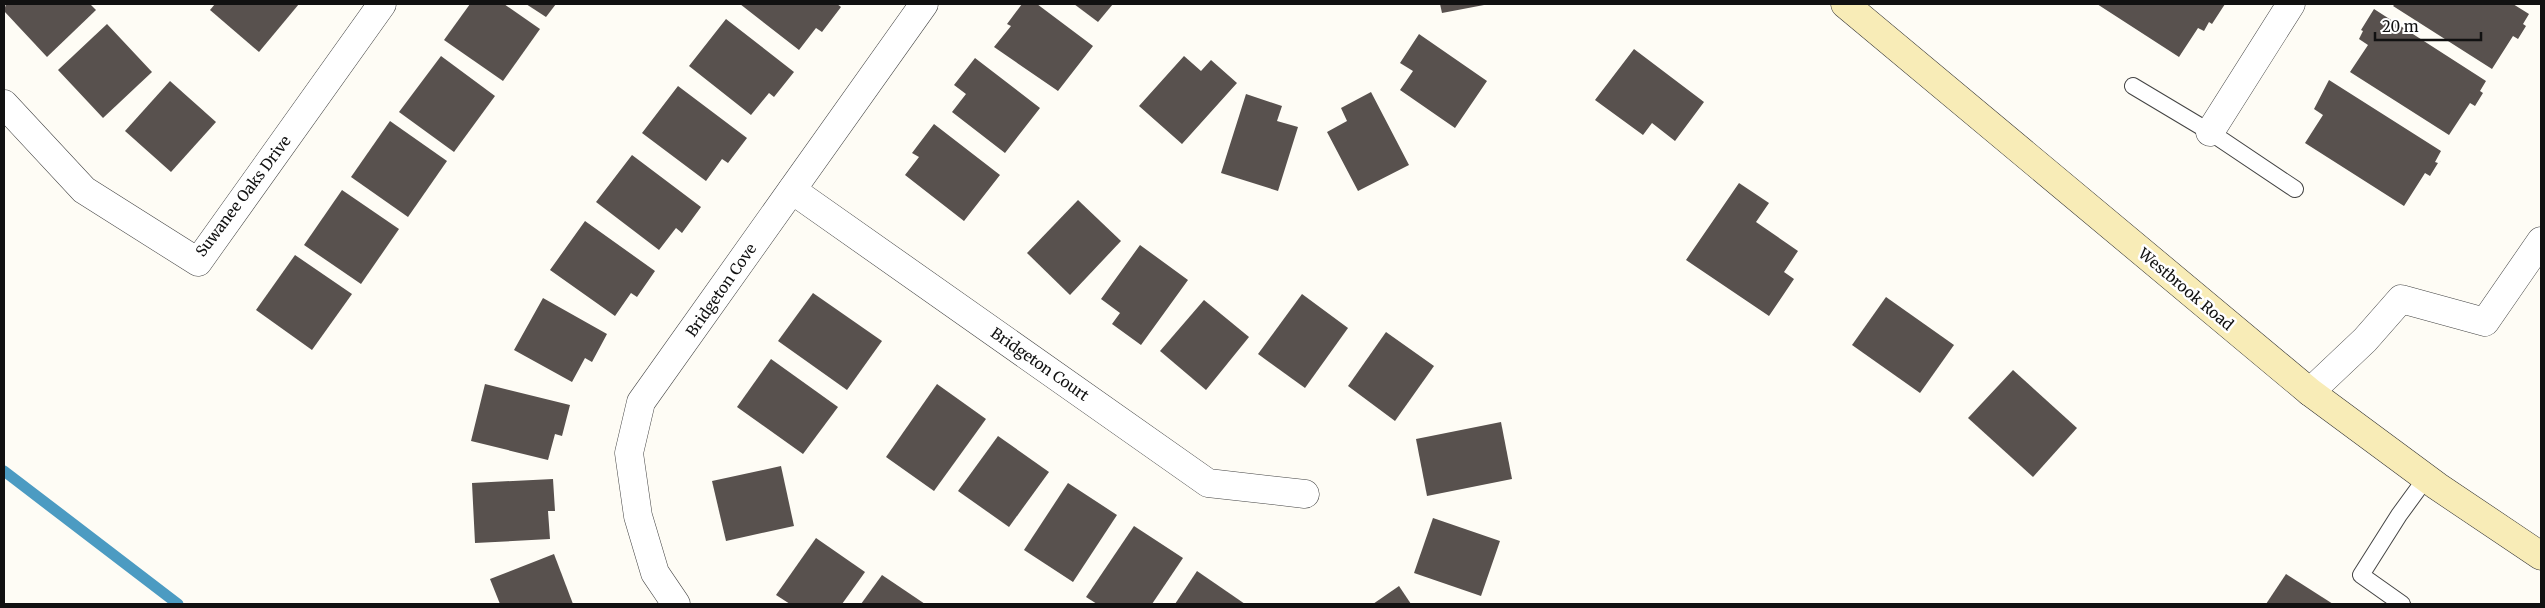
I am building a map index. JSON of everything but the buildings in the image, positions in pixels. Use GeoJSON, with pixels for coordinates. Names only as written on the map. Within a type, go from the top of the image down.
{"type":"FeatureCollection","features":[{"type":"Feature","properties":{"kind":"street","name":"Suwanee Oaks Drive"},"geometry":{"type":"LineString","coordinates":[[4,104],[84,190],[198,262],[382,4]]}},
{"type":"Feature","properties":{"kind":"street","name":"Bridgeton Cove"},"geometry":{"type":"LineString","coordinates":[[676,604],[655,572],[638,516],[629,453],[641,402],[924,4]]}},
{"type":"Feature","properties":{"kind":"street","name":"Westbrook Road"},"geometry":{"type":"LineString","coordinates":[[1845,4],[2310,392],[2426,478],[2541,556]]}},
{"type":"Feature","properties":{"kind":"street"},"geometry":{"type":"LineString","coordinates":[[2210,132],[2292,4]]}},
{"type":"Feature","properties":{"kind":"street","name":"Bridgeton Court"},"geometry":{"type":"LineString","coordinates":[[792,190],[1208,483],[1305,494]]}},
{"type":"Feature","properties":{"kind":"street"},"geometry":{"type":"LineString","coordinates":[[2310,392],[2365,340],[2401,299],[2485,322],[2541,241]]}},
{"type":"Feature","properties":{"kind":"lane"},"geometry":{"type":"LineString","coordinates":[[2133,86],[2210,132],[2295,190]]}},
{"type":"Feature","properties":{"kind":"lane"},"geometry":{"type":"LineString","coordinates":[[2402,604],[2361,575],[2399,515],[2426,478]]}},
{"type":"Feature","properties":{"kind":"waterway"},"geometry":{"type":"LineString","coordinates":[[4,471],[178,604]]}}]}
